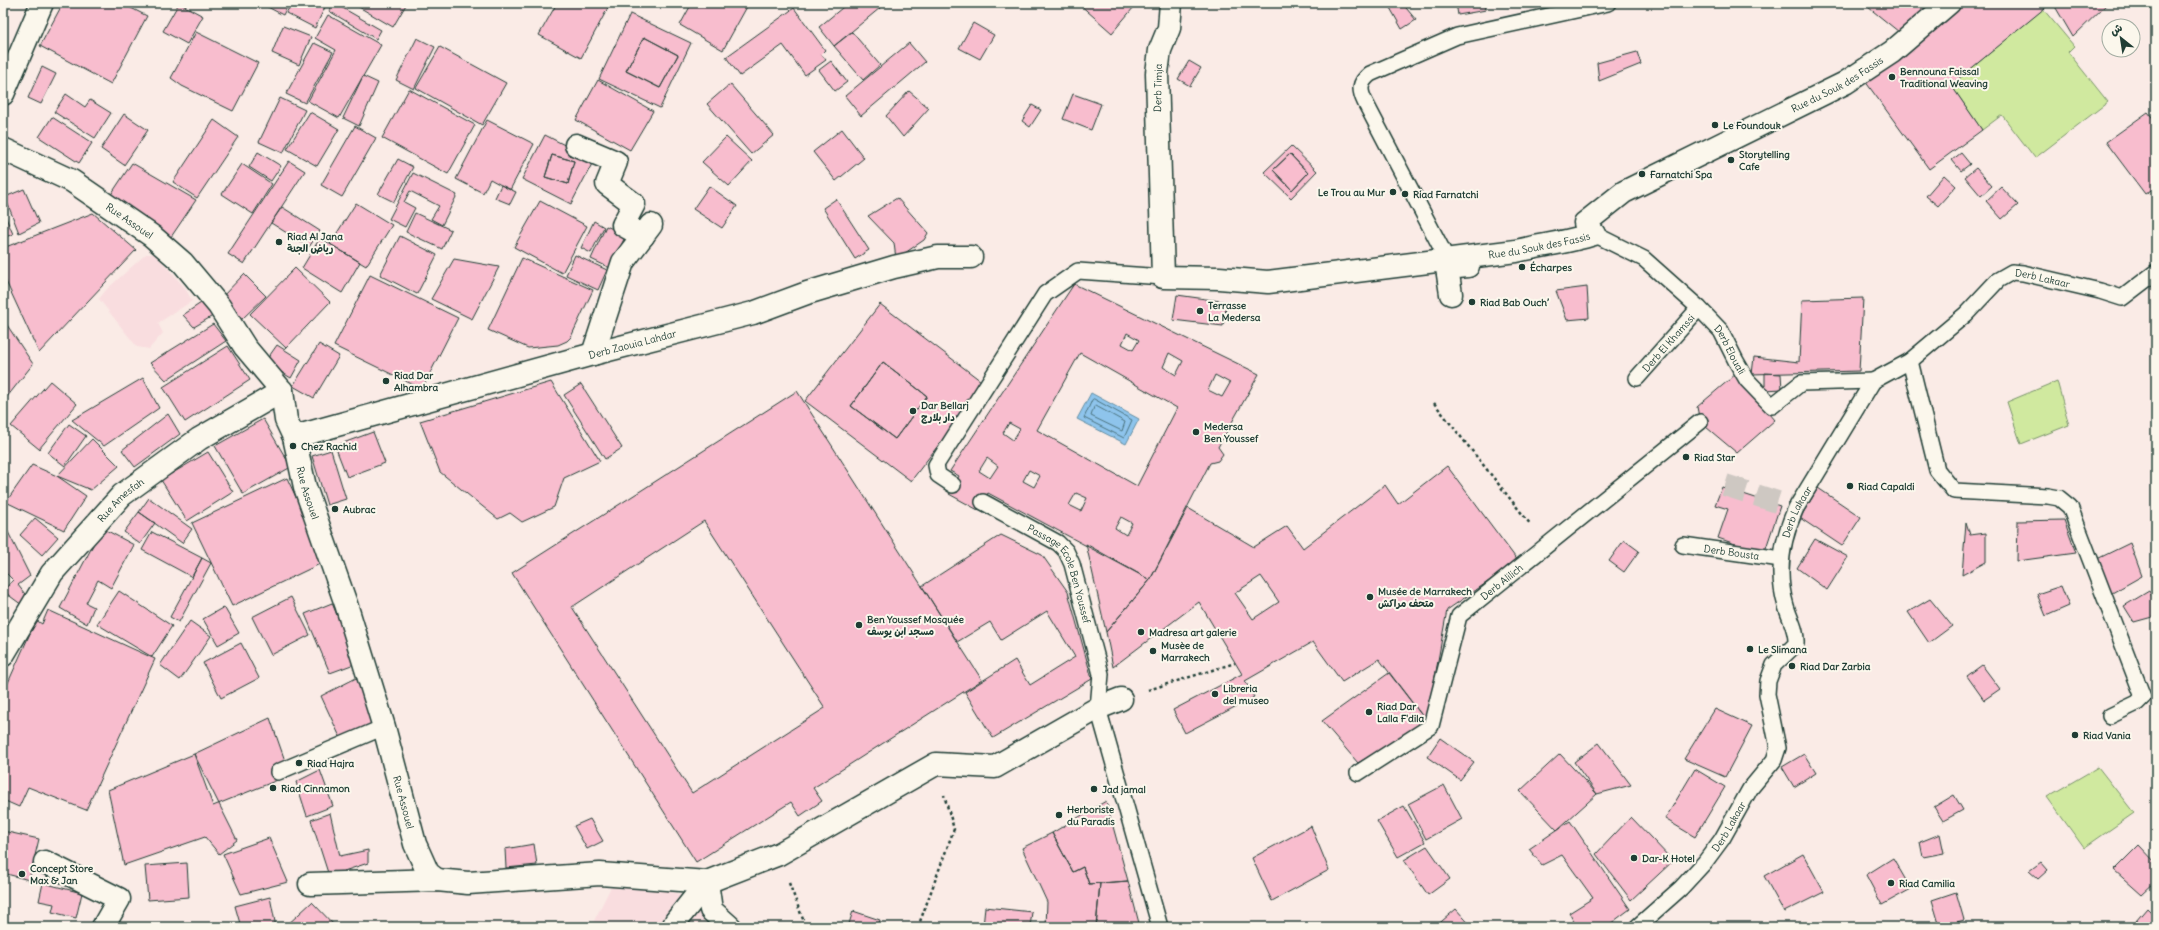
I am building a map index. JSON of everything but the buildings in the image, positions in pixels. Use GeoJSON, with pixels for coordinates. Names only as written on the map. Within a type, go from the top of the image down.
{"type":"FeatureCollection","features":[{"type":"Feature","properties":{"kind":"street"},"geometry":{"type":"LineString","coordinates":[[3,94],[42,3]]}},
{"type":"Feature","properties":{"kind":"street","name":"Derb Timja"},"geometry":{"type":"LineString","coordinates":[[1163,277],[1157,126],[1159,96],[1157,73],[1160,50],[1170,28],[1171,3]]}},
{"type":"Feature","properties":{"kind":"street","name":"Rue du Souk des Fassis"},"geometry":{"type":"LineString","coordinates":[[1163,277],[1219,278],[1268,282],[1456,258],[1571,241],[1594,234],[1585,223],[1624,192],[1845,83],[1892,52],[1949,3]]}},
{"type":"Feature","properties":{"kind":"street"},"geometry":{"type":"LineString","coordinates":[[576,145],[616,162],[607,184],[634,204],[623,225],[647,230],[623,262],[593,354]]}},
{"type":"Feature","properties":{"kind":"street","name":"Rue Assouel"},"geometry":{"type":"LineString","coordinates":[[3,148],[72,181],[152,236],[183,263],[219,306],[245,347],[282,391],[286,420],[294,437],[305,487],[346,604],[384,727],[420,857],[428,873],[437,880]]}},
{"type":"Feature","properties":{"kind":"street","name":"Derb Zaouia Lahdar"},"geometry":{"type":"LineString","coordinates":[[294,437],[593,354],[753,313],[808,293],[894,267],[938,257],[971,257]]}},
{"type":"Feature","properties":{"kind":"street"},"geometry":{"type":"LineString","coordinates":[[1451,294],[1447,268],[1468,266],[1456,258]]}},
{"type":"Feature","properties":{"kind":"street","name":"Rue Amesfah"},"geometry":{"type":"LineString","coordinates":[[3,655],[52,573],[122,495],[199,439],[282,391]]}},
{"type":"Feature","properties":{"kind":"street"},"geometry":{"type":"LineString","coordinates":[[310,884],[437,880],[468,883],[600,874],[707,882],[779,854],[936,764],[995,767],[1098,708],[1121,699]]}},
{"type":"Feature","properties":{"kind":"street"},"geometry":{"type":"LineString","coordinates":[[45,862],[119,899],[103,927]]}},
{"type":"Feature","properties":{"kind":"street"},"geometry":{"type":"LineString","coordinates":[[673,927],[676,921],[707,882]]}},
{"type":"Feature","properties":{"kind":"street"},"geometry":{"type":"LineString","coordinates":[[707,882],[711,910],[730,927]]}},
{"type":"Feature","properties":{"kind":"lane"},"geometry":{"type":"LineString","coordinates":[[1456,258],[1365,102],[1360,92],[1361,84],[1370,74],[1457,36],[1608,3]]}},
{"type":"Feature","properties":{"kind":"lane","name":"Derb Elouali"},"geometry":{"type":"LineString","coordinates":[[1594,234],[1644,259],[1699,308],[1721,331],[1746,382],[1772,406],[1801,383],[1873,381]]}},
{"type":"Feature","properties":{"kind":"lane"},"geometry":{"type":"LineString","coordinates":[[953,486],[938,476],[935,470],[936,465],[1045,294],[1078,271],[1163,277]]}},
{"type":"Feature","properties":{"kind":"lane","name":"Derb Lakaar"},"geometry":{"type":"LineString","coordinates":[[1637,927],[1681,888],[1704,862],[1722,839],[1750,789],[1774,760],[1778,748],[1767,694],[1768,680],[1774,665],[1796,644],[1797,636],[1783,596],[1780,579],[1781,560],[1790,522],[1796,508],[1873,381],[1910,361],[1966,314],[1998,280],[2012,272],[2038,275],[2122,298],[2156,272]]}},
{"type":"Feature","properties":{"kind":"lane","name":"Derb El Khamssi"},"geometry":{"type":"LineString","coordinates":[[1637,378],[1699,308]]}},
{"type":"Feature","properties":{"kind":"lane"},"geometry":{"type":"LineString","coordinates":[[1910,361],[1937,470],[1946,484],[1954,491],[2048,496],[2059,498],[2070,507],[2143,697],[2137,703],[2110,716]]}},
{"type":"Feature","properties":{"kind":"lane","name":"Derb Alilich"},"geometry":{"type":"LineString","coordinates":[[1358,773],[1431,726],[1459,616],[1548,546],[1700,422]]}},
{"type":"Feature","properties":{"kind":"lane","name":"Passage Ecole Ben Youssef"},"geometry":{"type":"LineString","coordinates":[[983,502],[1058,543],[1066,551],[1072,564],[1101,674],[1098,708]]}},
{"type":"Feature","properties":{"kind":"lane","name":"Derb Bousta"},"geometry":{"type":"LineString","coordinates":[[1682,545],[1781,560]]}},
{"type":"Feature","properties":{"kind":"lane"},"geometry":{"type":"LineString","coordinates":[[1098,708],[1160,927]]}},
{"type":"Feature","properties":{"kind":"lane"},"geometry":{"type":"LineString","coordinates":[[278,772],[384,727]]}},
{"type":"Feature","properties":{"kind":"path"},"geometry":{"type":"LineString","coordinates":[[1434,403],[1548,546]]}},
{"type":"Feature","properties":{"kind":"path"},"geometry":{"type":"LineString","coordinates":[[1121,699],[1235,663]]}},
{"type":"Feature","properties":{"kind":"path"},"geometry":{"type":"LineString","coordinates":[[918,927],[954,828],[936,764]]}},
{"type":"Feature","properties":{"kind":"path"},"geometry":{"type":"LineString","coordinates":[[779,854],[806,927]]}},
{"type":"Feature","properties":{"kind":"shaded area"},"geometry":{"type":"Polygon","coordinates":[[[146,254],[155,254],[185,288],[192,301],[158,323],[163,333],[149,349],[137,347],[99,299],[106,290],[146,254]]]}},
{"type":"Feature","properties":{"kind":"shaded area"},"geometry":{"type":"Polygon","coordinates":[[[617,875],[697,900],[724,927],[591,927],[617,875]]]}},
{"type":"Feature","properties":{"kind":"green space"},"geometry":{"type":"Polygon","coordinates":[[[2043,9],[2074,46],[2068,52],[2108,102],[2035,158],[2002,115],[1982,130],[1951,85],[2043,9]]]}},
{"type":"Feature","properties":{"kind":"green space"},"geometry":{"type":"Polygon","coordinates":[[[2057,381],[2069,425],[2021,444],[2007,402],[2057,381]]]}},
{"type":"Feature","properties":{"kind":"green space"},"geometry":{"type":"Polygon","coordinates":[[[2098,767],[2134,813],[2084,848],[2047,797],[2098,767]]]}},
{"type":"Feature","properties":{"kind":"water"},"geometry":{"type":"Polygon","coordinates":[[[1091,393],[1139,419],[1126,444],[1077,419],[1091,393]]]}},
{"type":"Feature","properties":{"kind":"tunnel"},"geometry":{"type":"LineString","coordinates":[[1725,485],[1796,508]]}},
{"type":"Feature","properties":{"kind":"place","name":"Bennouna Faissal Traditional Weaving"},"geometry":{"type":"Point","coordinates":[1892,77]}},
{"type":"Feature","properties":{"kind":"place","name":"Le Foundouk"},"geometry":{"type":"Point","coordinates":[1715,125]}},
{"type":"Feature","properties":{"kind":"place","name":"Storytelling Cafe"},"geometry":{"type":"Point","coordinates":[1731,160]}},
{"type":"Feature","properties":{"kind":"place","name":"Farnatchi Spa"},"geometry":{"type":"Point","coordinates":[1642,174]}},
{"type":"Feature","properties":{"kind":"place","name":"Le Trou au Mur"},"geometry":{"type":"Point","coordinates":[1393,192]}},
{"type":"Feature","properties":{"kind":"place","name":"Riad Farnatchi"},"geometry":{"type":"Point","coordinates":[1405,194]}},
{"type":"Feature","properties":{"kind":"place","name":"Riad Al Jana رياض الجنة"},"geometry":{"type":"Point","coordinates":[279,242]}},
{"type":"Feature","properties":{"kind":"place","name":"Écharpes"},"geometry":{"type":"Point","coordinates":[1522,267]}},
{"type":"Feature","properties":{"kind":"place","name":"Riad Bab Ouch’"},"geometry":{"type":"Point","coordinates":[1472,302]}},
{"type":"Feature","properties":{"kind":"place","name":"Terrasse La Medersa"},"geometry":{"type":"Point","coordinates":[1200,311]}},
{"type":"Feature","properties":{"kind":"place","name":"Riad Dar Alhambra"},"geometry":{"type":"Point","coordinates":[386,381]}},
{"type":"Feature","properties":{"kind":"place","name":"Dar Bellarj دار بلارج"},"geometry":{"type":"Point","coordinates":[913,411]}},
{"type":"Feature","properties":{"kind":"place","name":"Medersa Ben Youssef"},"geometry":{"type":"Point","coordinates":[1196,432]}},
{"type":"Feature","properties":{"kind":"place","name":"Chez Rachid"},"geometry":{"type":"Point","coordinates":[293,446]}},
{"type":"Feature","properties":{"kind":"place","name":"Riad Star"},"geometry":{"type":"Point","coordinates":[1686,457]}},
{"type":"Feature","properties":{"kind":"place","name":"Riad Capaldi"},"geometry":{"type":"Point","coordinates":[1850,486]}},
{"type":"Feature","properties":{"kind":"place","name":"Aubrac"},"geometry":{"type":"Point","coordinates":[335,509]}},
{"type":"Feature","properties":{"kind":"place","name":"Musée de Marrakech متحف مراكش"},"geometry":{"type":"Point","coordinates":[1370,597]}},
{"type":"Feature","properties":{"kind":"place","name":"Ben Youssef Mosquée مسجد ابن يوسف"},"geometry":{"type":"Point","coordinates":[859,625]}},
{"type":"Feature","properties":{"kind":"place","name":"Madresa art galerie"},"geometry":{"type":"Point","coordinates":[1141,632]}},
{"type":"Feature","properties":{"kind":"place","name":"Le Slimana"},"geometry":{"type":"Point","coordinates":[1750,649]}},
{"type":"Feature","properties":{"kind":"place","name":"Musèe de Marrakech"},"geometry":{"type":"Point","coordinates":[1153,651]}},
{"type":"Feature","properties":{"kind":"place","name":"Riad Dar Zarbia"},"geometry":{"type":"Point","coordinates":[1792,666]}},
{"type":"Feature","properties":{"kind":"place","name":"Libreria del museo"},"geometry":{"type":"Point","coordinates":[1215,694]}},
{"type":"Feature","properties":{"kind":"place","name":"Riad Dar Lalla F'dila"},"geometry":{"type":"Point","coordinates":[1369,712]}},
{"type":"Feature","properties":{"kind":"place","name":"Riad Vania"},"geometry":{"type":"Point","coordinates":[2075,735]}},
{"type":"Feature","properties":{"kind":"place","name":"Riad Hajra"},"geometry":{"type":"Point","coordinates":[299,763]}},
{"type":"Feature","properties":{"kind":"place","name":"Riad Cinnamon"},"geometry":{"type":"Point","coordinates":[273,788]}},
{"type":"Feature","properties":{"kind":"place","name":"Jad jamal"},"geometry":{"type":"Point","coordinates":[1094,789]}},
{"type":"Feature","properties":{"kind":"place","name":"Herboriste du Paradis"},"geometry":{"type":"Point","coordinates":[1059,815]}},
{"type":"Feature","properties":{"kind":"place","name":"Dar-K Hotel"},"geometry":{"type":"Point","coordinates":[1634,858]}},
{"type":"Feature","properties":{"kind":"place","name":"Concept Store Max & Jan"},"geometry":{"type":"Point","coordinates":[22,874]}},
{"type":"Feature","properties":{"kind":"place","name":"Riad Camilia"},"geometry":{"type":"Point","coordinates":[1891,883]}}]}
